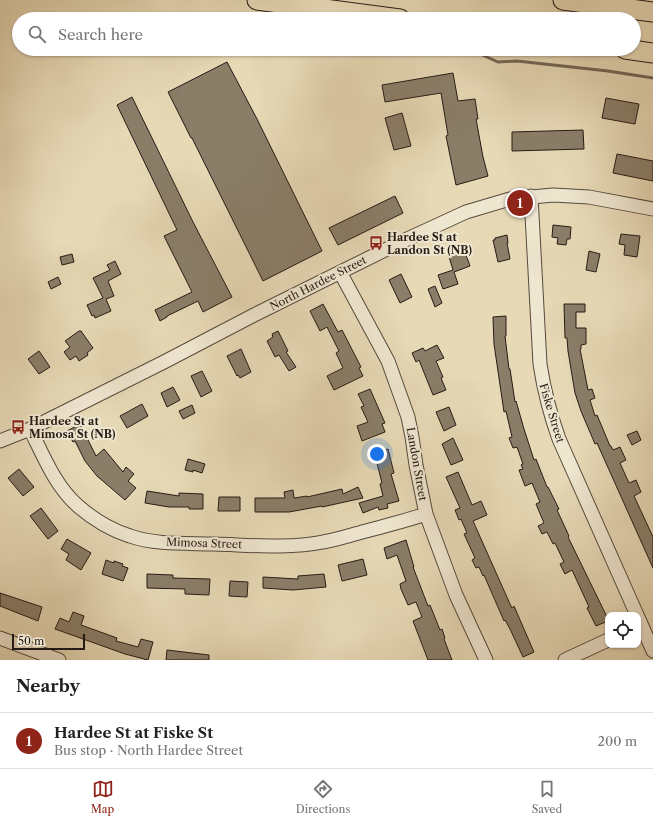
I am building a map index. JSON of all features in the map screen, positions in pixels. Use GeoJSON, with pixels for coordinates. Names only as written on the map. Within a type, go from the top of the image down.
{"type":"FeatureCollection","features":[{"type":"Feature","properties":{"kind":"highway"},"geometry":{"type":"LineString","coordinates":[[257,0],[347,12]]}},
{"type":"Feature","properties":{"kind":"highway"},"geometry":{"type":"LineString","coordinates":[[563,0],[653,12]]}},
{"type":"Feature","properties":{"kind":"highway"},"geometry":{"type":"LineString","coordinates":[[641,51],[653,53]]}},
{"type":"Feature","properties":{"kind":"street","name":"North Hardee Street"},"geometry":{"type":"LineString","coordinates":[[0,441],[30,429],[340,272],[446,220],[466,212],[510,199],[553,195],[589,197],[653,209]]}},
{"type":"Feature","properties":{"kind":"street","name":"Fiske Street"},"geometry":{"type":"LineString","coordinates":[[531,196],[540,364],[543,385],[559,438],[635,612]]}},
{"type":"Feature","properties":{"kind":"street","name":"Landon Street"},"geometry":{"type":"LineString","coordinates":[[340,272],[394,374],[408,417],[426,514],[456,595],[486,660]]}},
{"type":"Feature","properties":{"kind":"street","name":"Mimosa Street"},"geometry":{"type":"LineString","coordinates":[[30,429],[61,488],[86,513],[106,526],[130,536],[149,541],[280,546],[305,545],[324,542],[426,514]]}},
{"type":"Feature","properties":{"kind":"street","name":"Fiske Street"},"geometry":{"type":"LineString","coordinates":[[641,625],[653,651]]}},
{"type":"Feature","properties":{"kind":"street"},"geometry":{"type":"LineString","coordinates":[[0,638],[59,660]]}},
{"type":"Feature","properties":{"kind":"street"},"geometry":{"type":"LineString","coordinates":[[565,660],[605,641]]}},
{"type":"Feature","properties":{"kind":"building"},"geometry":{"type":"Polygon","coordinates":[[[227,62],[257,119],[322,251],[263,281],[168,92],[227,62]]]}},
{"type":"Feature","properties":{"kind":"building"},"geometry":{"type":"Polygon","coordinates":[[[453,73],[458,101],[475,99],[478,119],[476,119],[488,176],[456,185],[446,136],[448,135],[441,93],[385,102],[382,85],[453,73]]]}},
{"type":"Feature","properties":{"kind":"building"},"geometry":{"type":"Polygon","coordinates":[[[132,97],[193,222],[232,297],[203,312],[198,301],[160,321],[155,310],[192,292],[164,236],[177,230],[117,105],[132,97]]]}},
{"type":"Feature","properties":{"kind":"building"},"geometry":{"type":"Polygon","coordinates":[[[606,98],[639,104],[635,124],[602,118],[606,98]]]}},
{"type":"Feature","properties":{"kind":"building"},"geometry":{"type":"Polygon","coordinates":[[[402,113],[411,146],[394,150],[385,118],[402,113]]]}},
{"type":"Feature","properties":{"kind":"building"},"geometry":{"type":"Polygon","coordinates":[[[583,130],[584,149],[512,151],[512,132],[583,130]]]}},
{"type":"Feature","properties":{"kind":"building"},"geometry":{"type":"Polygon","coordinates":[[[617,154],[653,161],[653,181],[613,173],[617,154]]]}},
{"type":"Feature","properties":{"kind":"building"},"geometry":{"type":"Polygon","coordinates":[[[395,196],[403,213],[338,245],[329,228],[395,196]]]}},
{"type":"Feature","properties":{"kind":"building"},"geometry":{"type":"Polygon","coordinates":[[[553,225],[571,227],[570,239],[567,239],[566,245],[557,244],[558,238],[552,237],[553,225]]]}},
{"type":"Feature","properties":{"kind":"building"},"geometry":{"type":"Polygon","coordinates":[[[621,234],[640,236],[637,257],[624,255],[625,245],[619,244],[621,234]]]}},
{"type":"Feature","properties":{"kind":"building"},"geometry":{"type":"Polygon","coordinates":[[[507,235],[510,259],[498,262],[493,240],[495,240],[495,238],[507,235]]]}},
{"type":"Feature","properties":{"kind":"building"},"geometry":{"type":"Polygon","coordinates":[[[461,246],[470,266],[454,272],[458,284],[443,289],[438,275],[453,270],[447,250],[461,246]]]}},
{"type":"Feature","properties":{"kind":"building"},"geometry":{"type":"Polygon","coordinates":[[[589,251],[600,254],[596,272],[586,270],[589,251]]]}},
{"type":"Feature","properties":{"kind":"building"},"geometry":{"type":"Polygon","coordinates":[[[72,254],[74,262],[62,265],[60,257],[72,254]]]}},
{"type":"Feature","properties":{"kind":"building"},"geometry":{"type":"Polygon","coordinates":[[[115,261],[121,274],[108,281],[114,296],[106,299],[111,311],[95,318],[94,315],[92,316],[87,305],[103,298],[93,278],[110,270],[107,265],[115,261]]]}},
{"type":"Feature","properties":{"kind":"building"},"geometry":{"type":"Polygon","coordinates":[[[401,274],[412,297],[400,303],[389,280],[401,274]]]}},
{"type":"Feature","properties":{"kind":"building"},"geometry":{"type":"Polygon","coordinates":[[[58,277],[61,284],[51,289],[48,282],[58,277]]]}},
{"type":"Feature","properties":{"kind":"building"},"geometry":{"type":"Polygon","coordinates":[[[435,286],[442,303],[435,307],[428,289],[435,286]]]}},
{"type":"Feature","properties":{"kind":"building"},"geometry":{"type":"Polygon","coordinates":[[[323,304],[338,332],[342,330],[361,367],[359,368],[363,376],[334,390],[327,376],[343,368],[336,353],[339,351],[327,327],[320,331],[310,311],[323,304]]]}},
{"type":"Feature","properties":{"kind":"building"},"geometry":{"type":"Polygon","coordinates":[[[564,304],[585,304],[585,312],[576,312],[576,328],[586,328],[586,344],[581,345],[580,349],[588,390],[592,389],[595,398],[590,400],[595,416],[597,415],[610,446],[613,450],[620,447],[626,460],[620,463],[629,483],[636,480],[641,492],[634,496],[653,537],[653,568],[597,443],[595,444],[581,411],[575,393],[567,338],[565,338],[564,304]]]}},
{"type":"Feature","properties":{"kind":"building"},"geometry":{"type":"Polygon","coordinates":[[[506,316],[505,336],[515,402],[516,401],[534,460],[536,459],[547,487],[559,509],[557,510],[569,536],[568,537],[605,613],[605,622],[596,626],[572,570],[565,574],[560,564],[564,562],[555,543],[553,544],[547,532],[542,534],[538,526],[544,523],[536,504],[540,502],[532,483],[525,486],[519,470],[523,469],[521,465],[523,464],[517,447],[513,448],[509,438],[512,437],[506,411],[504,412],[494,344],[493,317],[506,316]]]}},
{"type":"Feature","properties":{"kind":"building"},"geometry":{"type":"Polygon","coordinates":[[[81,331],[93,348],[87,353],[88,355],[79,361],[76,356],[70,360],[64,352],[70,347],[65,341],[81,331]]]}},
{"type":"Feature","properties":{"kind":"building"},"geometry":{"type":"Polygon","coordinates":[[[278,331],[288,351],[286,352],[296,367],[289,371],[279,355],[275,357],[267,341],[273,337],[272,334],[278,331]]]}},
{"type":"Feature","properties":{"kind":"building"},"geometry":{"type":"Polygon","coordinates":[[[437,345],[444,358],[436,361],[443,377],[441,378],[446,390],[433,395],[419,360],[416,362],[412,353],[423,348],[425,351],[437,345]]]}},
{"type":"Feature","properties":{"kind":"building"},"geometry":{"type":"Polygon","coordinates":[[[241,349],[251,372],[240,378],[238,375],[237,376],[227,356],[241,349]]]}},
{"type":"Feature","properties":{"kind":"building"},"geometry":{"type":"Polygon","coordinates":[[[39,351],[50,367],[39,374],[28,359],[39,351]]]}},
{"type":"Feature","properties":{"kind":"building"},"geometry":{"type":"Polygon","coordinates":[[[202,371],[212,391],[201,397],[191,376],[202,371]]]}},
{"type":"Feature","properties":{"kind":"building"},"geometry":{"type":"Polygon","coordinates":[[[173,387],[180,400],[167,407],[161,393],[173,387]]]}},
{"type":"Feature","properties":{"kind":"building"},"geometry":{"type":"Polygon","coordinates":[[[370,389],[385,423],[382,424],[385,432],[362,441],[357,426],[368,422],[361,407],[364,406],[358,394],[370,389]]]}},
{"type":"Feature","properties":{"kind":"building"},"geometry":{"type":"Polygon","coordinates":[[[142,404],[148,416],[127,428],[120,416],[142,404]]]}},
{"type":"Feature","properties":{"kind":"building"},"geometry":{"type":"Polygon","coordinates":[[[192,405],[195,413],[183,419],[179,411],[192,405]]]}},
{"type":"Feature","properties":{"kind":"building"},"geometry":{"type":"Polygon","coordinates":[[[449,407],[456,425],[444,431],[436,412],[449,407]]]}},
{"type":"Feature","properties":{"kind":"building"},"geometry":{"type":"Polygon","coordinates":[[[80,424],[96,456],[104,449],[123,472],[126,467],[134,474],[128,481],[136,488],[125,500],[97,476],[85,461],[75,441],[73,442],[67,431],[80,424]]]}},
{"type":"Feature","properties":{"kind":"building"},"geometry":{"type":"Polygon","coordinates":[[[637,431],[641,440],[632,445],[627,435],[637,431]]]}},
{"type":"Feature","properties":{"kind":"building"},"geometry":{"type":"Polygon","coordinates":[[[453,438],[463,460],[451,465],[442,444],[453,438]]]}},
{"type":"Feature","properties":{"kind":"building"},"geometry":{"type":"Polygon","coordinates":[[[388,449],[394,473],[391,474],[399,501],[387,504],[388,508],[379,510],[378,507],[363,513],[359,503],[383,496],[380,484],[382,483],[374,452],[388,449]]]}},
{"type":"Feature","properties":{"kind":"building"},"geometry":{"type":"Polygon","coordinates":[[[188,459],[205,464],[202,473],[193,470],[193,472],[185,470],[188,459]]]}},
{"type":"Feature","properties":{"kind":"building"},"geometry":{"type":"Polygon","coordinates":[[[19,469],[34,487],[23,496],[8,478],[19,469]]]}},
{"type":"Feature","properties":{"kind":"building"},"geometry":{"type":"Polygon","coordinates":[[[458,472],[472,505],[481,501],[487,515],[473,521],[510,604],[512,608],[514,606],[534,652],[523,657],[510,629],[505,620],[504,621],[484,575],[483,576],[479,567],[476,568],[472,560],[475,558],[464,534],[467,533],[455,510],[460,508],[446,477],[458,472]]]}},
{"type":"Feature","properties":{"kind":"building"},"geometry":{"type":"Polygon","coordinates":[[[358,487],[363,498],[322,507],[289,512],[255,512],[255,498],[285,498],[284,492],[293,490],[294,498],[307,497],[342,489],[343,494],[358,487]]]}},
{"type":"Feature","properties":{"kind":"building"},"geometry":{"type":"Polygon","coordinates":[[[147,491],[179,496],[179,493],[203,494],[203,509],[169,507],[145,503],[147,491]]]}},
{"type":"Feature","properties":{"kind":"building"},"geometry":{"type":"Polygon","coordinates":[[[219,497],[240,497],[240,511],[218,511],[219,497]]]}},
{"type":"Feature","properties":{"kind":"building"},"geometry":{"type":"Polygon","coordinates":[[[41,508],[58,531],[48,539],[30,516],[41,508]]]}},
{"type":"Feature","properties":{"kind":"building"},"geometry":{"type":"Polygon","coordinates":[[[67,539],[91,553],[81,570],[66,560],[69,554],[61,549],[67,539]]]}},
{"type":"Feature","properties":{"kind":"building"},"geometry":{"type":"Polygon","coordinates":[[[406,540],[413,567],[428,606],[430,605],[440,630],[442,629],[452,660],[428,660],[413,621],[422,617],[416,602],[408,605],[401,589],[400,584],[406,581],[397,555],[387,559],[384,548],[406,540]]]}},
{"type":"Feature","properties":{"kind":"building"},"geometry":{"type":"Polygon","coordinates":[[[363,559],[367,575],[342,581],[338,565],[363,559]]]}},
{"type":"Feature","properties":{"kind":"building"},"geometry":{"type":"Polygon","coordinates":[[[106,560],[123,564],[122,566],[128,568],[123,581],[102,574],[106,560]]]}},
{"type":"Feature","properties":{"kind":"building"},"geometry":{"type":"Polygon","coordinates":[[[147,574],[173,575],[173,578],[210,579],[209,595],[185,594],[185,589],[147,588],[147,574]]]}},
{"type":"Feature","properties":{"kind":"building"},"geometry":{"type":"Polygon","coordinates":[[[324,574],[326,587],[293,590],[263,588],[263,577],[298,579],[298,576],[324,574]]]}},
{"type":"Feature","properties":{"kind":"building"},"geometry":{"type":"Polygon","coordinates":[[[230,581],[248,582],[247,597],[229,596],[230,581]]]}},
{"type":"Feature","properties":{"kind":"building"},"geometry":{"type":"Polygon","coordinates":[[[0,593],[42,607],[38,621],[0,606],[0,593]]]}},
{"type":"Feature","properties":{"kind":"building"},"geometry":{"type":"Polygon","coordinates":[[[73,612],[84,616],[81,625],[117,638],[116,641],[138,647],[141,639],[153,642],[148,660],[125,654],[55,629],[60,618],[69,622],[73,612]]]}},
{"type":"Feature","properties":{"kind":"building"},"geometry":{"type":"Polygon","coordinates":[[[167,650],[209,655],[209,660],[166,660],[167,650]]]}},
{"type":"Feature","properties":{"kind":"waterway"},"geometry":{"type":"LineString","coordinates":[[484,56],[498,62],[517,61],[608,71],[653,78]]}},
{"type":"Feature","properties":{"kind":"place","name":"Hardee St at Fiske St"},"geometry":{"type":"Point","coordinates":[520,203]}},
{"type":"Feature","properties":{"kind":"place","name":"Hardee St at Landon St (NB)"},"geometry":{"type":"Point","coordinates":[376,243]}},
{"type":"Feature","properties":{"kind":"place","name":"Hardee St at Mimosa St (NB)"},"geometry":{"type":"Point","coordinates":[18,427]}}]}
